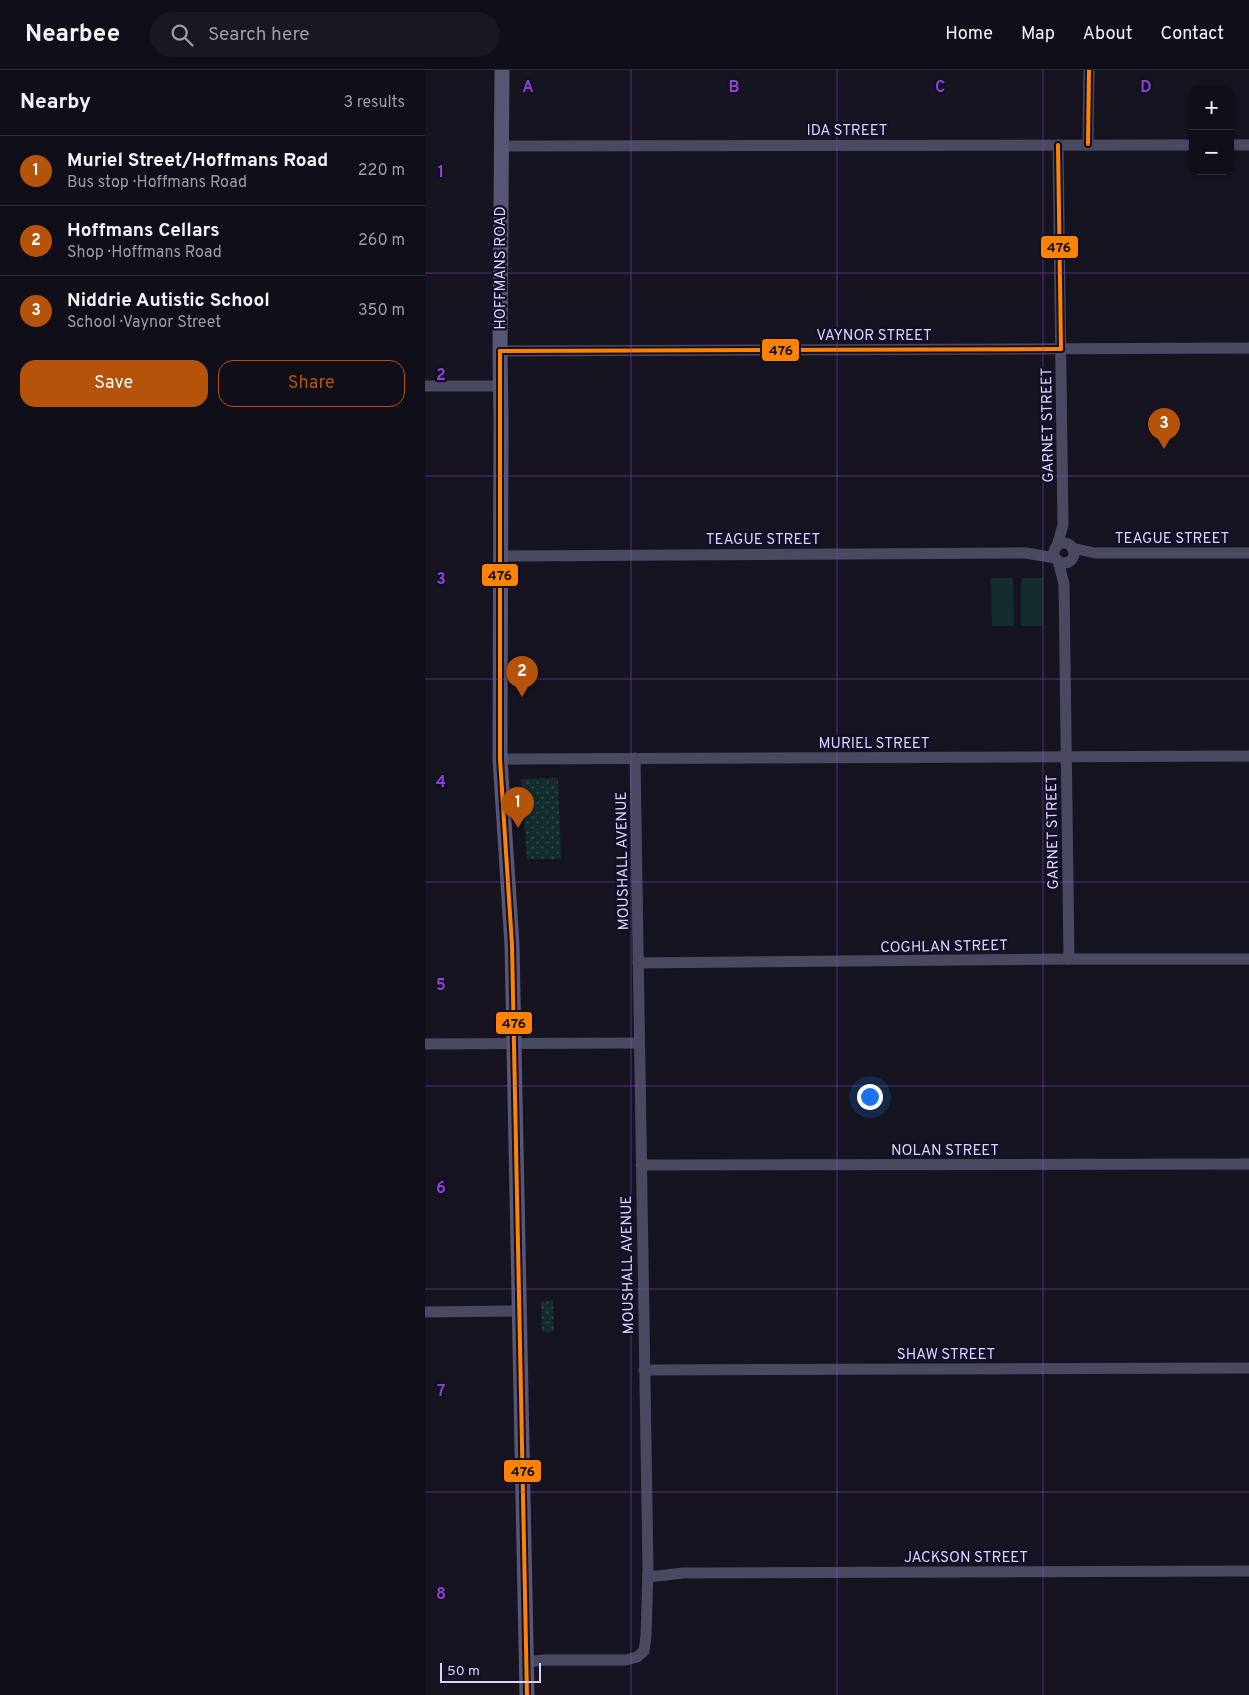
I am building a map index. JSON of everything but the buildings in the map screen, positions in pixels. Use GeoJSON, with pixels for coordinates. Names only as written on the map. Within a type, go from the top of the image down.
{"type":"FeatureCollection","features":[{"type":"Feature","properties":{"kind":"main road","name":"HOFFMANS ROAD"},"geometry":{"type":"LineString","coordinates":[[502,70],[499,759],[511,945],[514,1044],[527,1695]]}},
{"type":"Feature","properties":{"kind":"street"},"geometry":{"type":"LineString","coordinates":[[1088,144],[1089,70]]}},
{"type":"Feature","properties":{"kind":"street","name":"GARNET STREET"},"geometry":{"type":"LineString","coordinates":[[1058,145],[1069,959]]}},
{"type":"Feature","properties":{"kind":"street","name":"IDA STREET"},"geometry":{"type":"LineString","coordinates":[[501,146],[1189,145]]}},
{"type":"Feature","properties":{"kind":"street"},"geometry":{"type":"LineString","coordinates":[[1234,145],[1249,145]]}},
{"type":"Feature","properties":{"kind":"street","name":"VAYNOR STREET"},"geometry":{"type":"LineString","coordinates":[[500,351],[1249,348]]}},
{"type":"Feature","properties":{"kind":"street"},"geometry":{"type":"LineString","coordinates":[[425,386],[501,386]]}},
{"type":"Feature","properties":{"kind":"street","name":"TEAGUE STREET"},"geometry":{"type":"LineString","coordinates":[[499,556],[1249,552]]}},
{"type":"Feature","properties":{"kind":"street","name":"MURIEL STREET"},"geometry":{"type":"LineString","coordinates":[[499,759],[1249,756]]}},
{"type":"Feature","properties":{"kind":"street","name":"MOUSHALL AVENUE"},"geometry":{"type":"LineString","coordinates":[[526,1662],[545,1660],[626,1660],[637,1657],[644,1650],[646,1636],[647,1573],[635,758]]}},
{"type":"Feature","properties":{"kind":"street","name":"COGHLAN STREET"},"geometry":{"type":"LineString","coordinates":[[639,963],[1069,959],[1249,960]]}},
{"type":"Feature","properties":{"kind":"street"},"geometry":{"type":"LineString","coordinates":[[425,1044],[639,1043]]}},
{"type":"Feature","properties":{"kind":"street","name":"NOLAN STREET"},"geometry":{"type":"LineString","coordinates":[[641,1165],[1249,1164]]}},
{"type":"Feature","properties":{"kind":"street"},"geometry":{"type":"LineString","coordinates":[[425,1312],[519,1311]]}},
{"type":"Feature","properties":{"kind":"street","name":"SHAW STREET"},"geometry":{"type":"LineString","coordinates":[[644,1370],[1249,1368]]}},
{"type":"Feature","properties":{"kind":"street","name":"JACKSON STREET"},"geometry":{"type":"LineString","coordinates":[[647,1573],[1249,1572]]}},
{"type":"Feature","properties":{"kind":"green space"},"geometry":{"type":"Polygon","coordinates":[[[991,578],[1013,578],[1014,626],[992,626],[991,578]]]}},
{"type":"Feature","properties":{"kind":"green space"},"geometry":{"type":"Polygon","coordinates":[[[1021,578],[1043,578],[1043,626],[1021,626],[1021,578]]]}},
{"type":"Feature","properties":{"kind":"green space"},"geometry":{"type":"Polygon","coordinates":[[[558,778],[561,859],[527,859],[521,779],[558,778]]]}},
{"type":"Feature","properties":{"kind":"green space"},"geometry":{"type":"Polygon","coordinates":[[[553,1300],[554,1332],[542,1332],[541,1302],[553,1300]]]}},
{"type":"Feature","properties":{"kind":"transit line","name":"476"},"geometry":{"type":"LineString","coordinates":[[1088,144],[1089,70]]}},
{"type":"Feature","properties":{"kind":"transit line","name":"476"},"geometry":{"type":"LineString","coordinates":[[1058,145],[1061,349]]}},
{"type":"Feature","properties":{"kind":"transit line","name":"476"},"geometry":{"type":"LineString","coordinates":[[500,351],[1061,349]]}},
{"type":"Feature","properties":{"kind":"transit line","name":"476"},"geometry":{"type":"LineString","coordinates":[[500,351],[500,759],[512,945],[527,1695]]}},
{"type":"Feature","properties":{"kind":"place","name":"Niddrie Autistic School"},"geometry":{"type":"Point","coordinates":[1164,449]}},
{"type":"Feature","properties":{"kind":"place","name":"Hoffmans Cellars"},"geometry":{"type":"Point","coordinates":[522,697]}},
{"type":"Feature","properties":{"kind":"place","name":"Muriel Street/Hoffmans Road"},"geometry":{"type":"Point","coordinates":[518,828]}}]}
